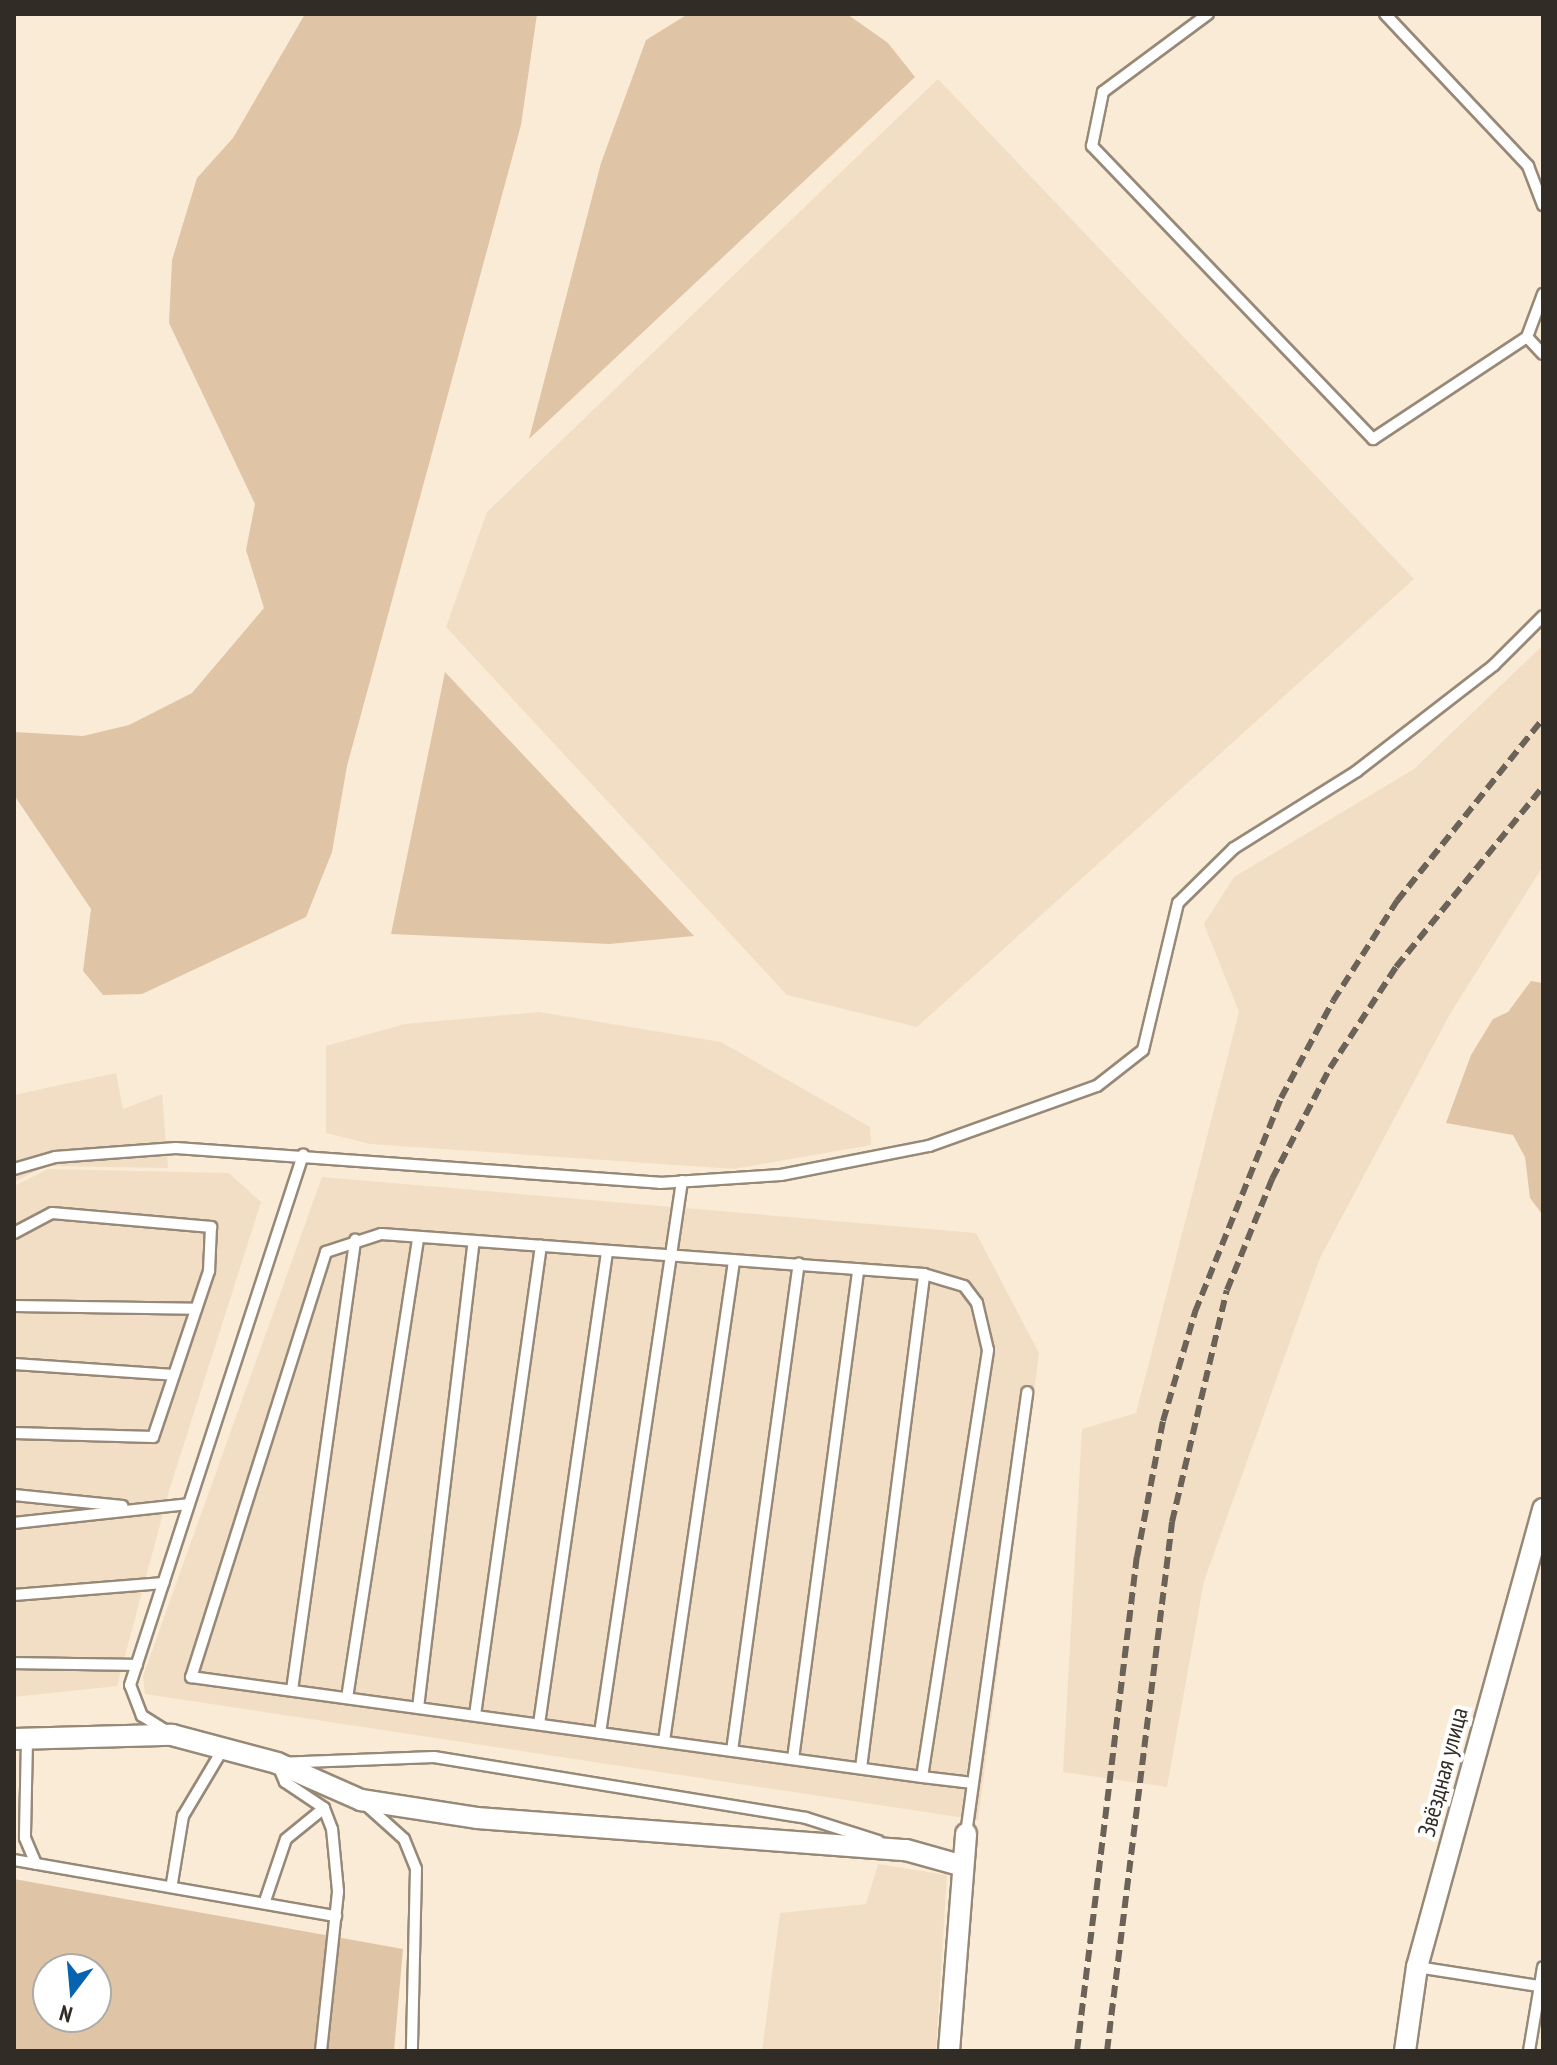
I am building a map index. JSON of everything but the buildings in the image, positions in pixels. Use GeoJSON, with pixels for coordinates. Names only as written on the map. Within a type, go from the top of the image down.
{"type":"FeatureCollection","features":[{"type":"Feature","properties":{"kind":"street","name":"Звёздная улица"},"geometry":{"type":"LineString","coordinates":[[1405,2051],[1417,1967],[1543,1509]]}},
{"type":"Feature","properties":{"kind":"street"},"geometry":{"type":"LineString","coordinates":[[20,1739],[172,1735],[277,1763],[361,1800],[477,1818],[906,1850],[963,1866]]}},
{"type":"Feature","properties":{"kind":"street"},"geometry":{"type":"LineString","coordinates":[[949,2051],[966,1834]]}},
{"type":"Feature","properties":{"kind":"lane"},"geometry":{"type":"LineString","coordinates":[[1208,14],[1103,92],[1092,146],[1373,439],[1527,337],[1543,294]]}},
{"type":"Feature","properties":{"kind":"lane"},"geometry":{"type":"LineString","coordinates":[[1385,14],[1528,166],[1543,205]]}},
{"type":"Feature","properties":{"kind":"lane"},"geometry":{"type":"LineString","coordinates":[[1527,337],[1543,354]]}},
{"type":"Feature","properties":{"kind":"lane"},"geometry":{"type":"LineString","coordinates":[[14,1169],[55,1157],[176,1148],[682,1181],[781,1175],[929,1146],[1097,1086],[1143,1050],[1178,903],[1234,848],[1357,771],[1494,665],[1543,616]]}},
{"type":"Feature","properties":{"kind":"lane"},"geometry":{"type":"LineString","coordinates":[[172,1735],[142,1716],[130,1685],[303,1155]]}},
{"type":"Feature","properties":{"kind":"lane"},"geometry":{"type":"LineString","coordinates":[[600,1733],[682,1181]]}},
{"type":"Feature","properties":{"kind":"lane"},"geometry":{"type":"LineString","coordinates":[[14,1233],[52,1213],[211,1227],[209,1271],[153,1437],[14,1433]]}},
{"type":"Feature","properties":{"kind":"lane"},"geometry":{"type":"LineString","coordinates":[[347,1698],[418,1237]]}},
{"type":"Feature","properties":{"kind":"lane"},"geometry":{"type":"LineString","coordinates":[[922,1777],[988,1350],[977,1303],[964,1286],[924,1274],[418,1237],[355,1239],[326,1252],[191,1677],[922,1777],[973,1783]]}},
{"type":"Feature","properties":{"kind":"lane"},"geometry":{"type":"LineString","coordinates":[[292,1690],[355,1239]]}},
{"type":"Feature","properties":{"kind":"lane"},"geometry":{"type":"LineString","coordinates":[[418,1708],[474,1241]]}},
{"type":"Feature","properties":{"kind":"lane"},"geometry":{"type":"LineString","coordinates":[[475,1715],[541,1246]]}},
{"type":"Feature","properties":{"kind":"lane"},"geometry":{"type":"LineString","coordinates":[[539,1724],[607,1251]]}},
{"type":"Feature","properties":{"kind":"lane"},"geometry":{"type":"LineString","coordinates":[[664,1741],[734,1260]]}},
{"type":"Feature","properties":{"kind":"lane"},"geometry":{"type":"LineString","coordinates":[[732,1751],[799,1264]]}},
{"type":"Feature","properties":{"kind":"lane"},"geometry":{"type":"LineString","coordinates":[[793,1759],[858,1269]]}},
{"type":"Feature","properties":{"kind":"lane"},"geometry":{"type":"LineString","coordinates":[[861,1768],[924,1274]]}},
{"type":"Feature","properties":{"kind":"lane"},"geometry":{"type":"LineString","coordinates":[[14,1306],[196,1309]]}},
{"type":"Feature","properties":{"kind":"lane"},"geometry":{"type":"LineString","coordinates":[[14,1364],[174,1375]]}},
{"type":"Feature","properties":{"kind":"lane"},"geometry":{"type":"LineString","coordinates":[[966,1834],[1027,1392]]}},
{"type":"Feature","properties":{"kind":"lane"},"geometry":{"type":"LineString","coordinates":[[14,1495],[144,1508]]}},
{"type":"Feature","properties":{"kind":"lane"},"geometry":{"type":"LineString","coordinates":[[14,1523],[188,1504]]}},
{"type":"Feature","properties":{"kind":"lane"},"geometry":{"type":"LineString","coordinates":[[14,1595],[164,1583]]}},
{"type":"Feature","properties":{"kind":"lane"},"geometry":{"type":"LineString","coordinates":[[14,1663],[137,1665]]}},
{"type":"Feature","properties":{"kind":"lane"},"geometry":{"type":"LineString","coordinates":[[20,1739],[25,1838],[36,1864]]}},
{"type":"Feature","properties":{"kind":"lane"},"geometry":{"type":"LineString","coordinates":[[172,1883],[183,1816],[223,1749]]}},
{"type":"Feature","properties":{"kind":"lane"},"geometry":{"type":"LineString","coordinates":[[321,2051],[336,1916],[324,1808],[285,1782],[277,1763],[434,1757],[806,1818],[906,1850]]}},
{"type":"Feature","properties":{"kind":"lane"},"geometry":{"type":"LineString","coordinates":[[361,1800],[404,1839],[416,1869],[412,2051]]}},
{"type":"Feature","properties":{"kind":"lane"},"geometry":{"type":"LineString","coordinates":[[265,1901],[286,1839],[324,1808]]}},
{"type":"Feature","properties":{"kind":"lane"},"geometry":{"type":"LineString","coordinates":[[14,1860],[134,1886],[172,1883],[336,1916]]}},
{"type":"Feature","properties":{"kind":"lane"},"geometry":{"type":"LineString","coordinates":[[1417,1967],[1539,1986]]}},
{"type":"Feature","properties":{"kind":"lane"},"geometry":{"type":"LineString","coordinates":[[1529,2051],[1543,1967]]}},
{"type":"Feature","properties":{"kind":"shaded area"},"geometry":{"type":"Polygon","coordinates":[[[305,14],[537,14],[521,125],[347,766],[332,852],[306,917],[142,994],[103,995],[83,971],[91,909],[14,795],[14,732],[83,736],[129,725],[192,693],[264,608],[246,550],[255,504],[169,323],[172,260],[197,178],[233,138],[305,14]]]}},
{"type":"Feature","properties":{"kind":"shaded area"},"geometry":{"type":"Polygon","coordinates":[[[688,14],[847,14],[888,43],[915,77],[529,439],[601,163],[646,40],[688,14]]]}},
{"type":"Feature","properties":{"kind":"shaded area"},"geometry":{"type":"Polygon","coordinates":[[[938,79],[1414,579],[917,1027],[787,995],[446,627],[487,512],[938,79]]]}},
{"type":"Feature","properties":{"kind":"shaded area"},"geometry":{"type":"Polygon","coordinates":[[[1543,645],[1543,866],[1450,1014],[1320,1258],[1204,1581],[1167,1787],[1063,1772],[1082,1429],[1136,1413],[1239,1012],[1204,924],[1234,877],[1414,769],[1543,645]]]}},
{"type":"Feature","properties":{"kind":"shaded area"},"geometry":{"type":"Polygon","coordinates":[[[445,672],[694,936],[609,944],[391,934],[445,672]]]}},
{"type":"Feature","properties":{"kind":"shaded area"},"geometry":{"type":"Polygon","coordinates":[[[1531,981],[1543,983],[1542,1214],[1530,1198],[1525,1157],[1513,1135],[1446,1123],[1471,1055],[1493,1019],[1508,1012],[1531,981]]]}},
{"type":"Feature","properties":{"kind":"shaded area"},"geometry":{"type":"Polygon","coordinates":[[[539,1012],[721,1042],[870,1127],[871,1145],[734,1169],[370,1144],[326,1133],[326,1046],[405,1024],[539,1012]]]}},
{"type":"Feature","properties":{"kind":"shaded area"},"geometry":{"type":"Polygon","coordinates":[[[116,1073],[123,1109],[162,1094],[168,1168],[46,1166],[14,1182],[14,1095],[116,1073]]]}},
{"type":"Feature","properties":{"kind":"shaded area"},"geometry":{"type":"Polygon","coordinates":[[[48,1169],[229,1173],[261,1202],[169,1491],[117,1686],[14,1697],[14,1186],[48,1169]]]}},
{"type":"Feature","properties":{"kind":"shaded area"},"geometry":{"type":"Polygon","coordinates":[[[322,1177],[976,1233],[1039,1353],[978,1820],[145,1694],[143,1676],[322,1177]]]}},
{"type":"Feature","properties":{"kind":"shaded area"},"geometry":{"type":"Polygon","coordinates":[[[878,1864],[947,1875],[936,2051],[762,2051],[780,1913],[866,1904],[878,1864]]]}},
{"type":"Feature","properties":{"kind":"shaded area"},"geometry":{"type":"Polygon","coordinates":[[[14,1879],[403,1949],[394,2051],[14,2051],[14,1879]]]}},
{"type":"Feature","properties":{"kind":"railway"},"geometry":{"type":"LineString","coordinates":[[1077,2051],[1137,1557],[1163,1421],[1195,1312],[1281,1098],[1333,1001],[1397,901],[1543,719]]}},
{"type":"Feature","properties":{"kind":"railway"},"geometry":{"type":"LineString","coordinates":[[1107,2051],[1172,1522],[1227,1290],[1272,1179],[1330,1068],[1396,967],[1543,787]]}}]}
